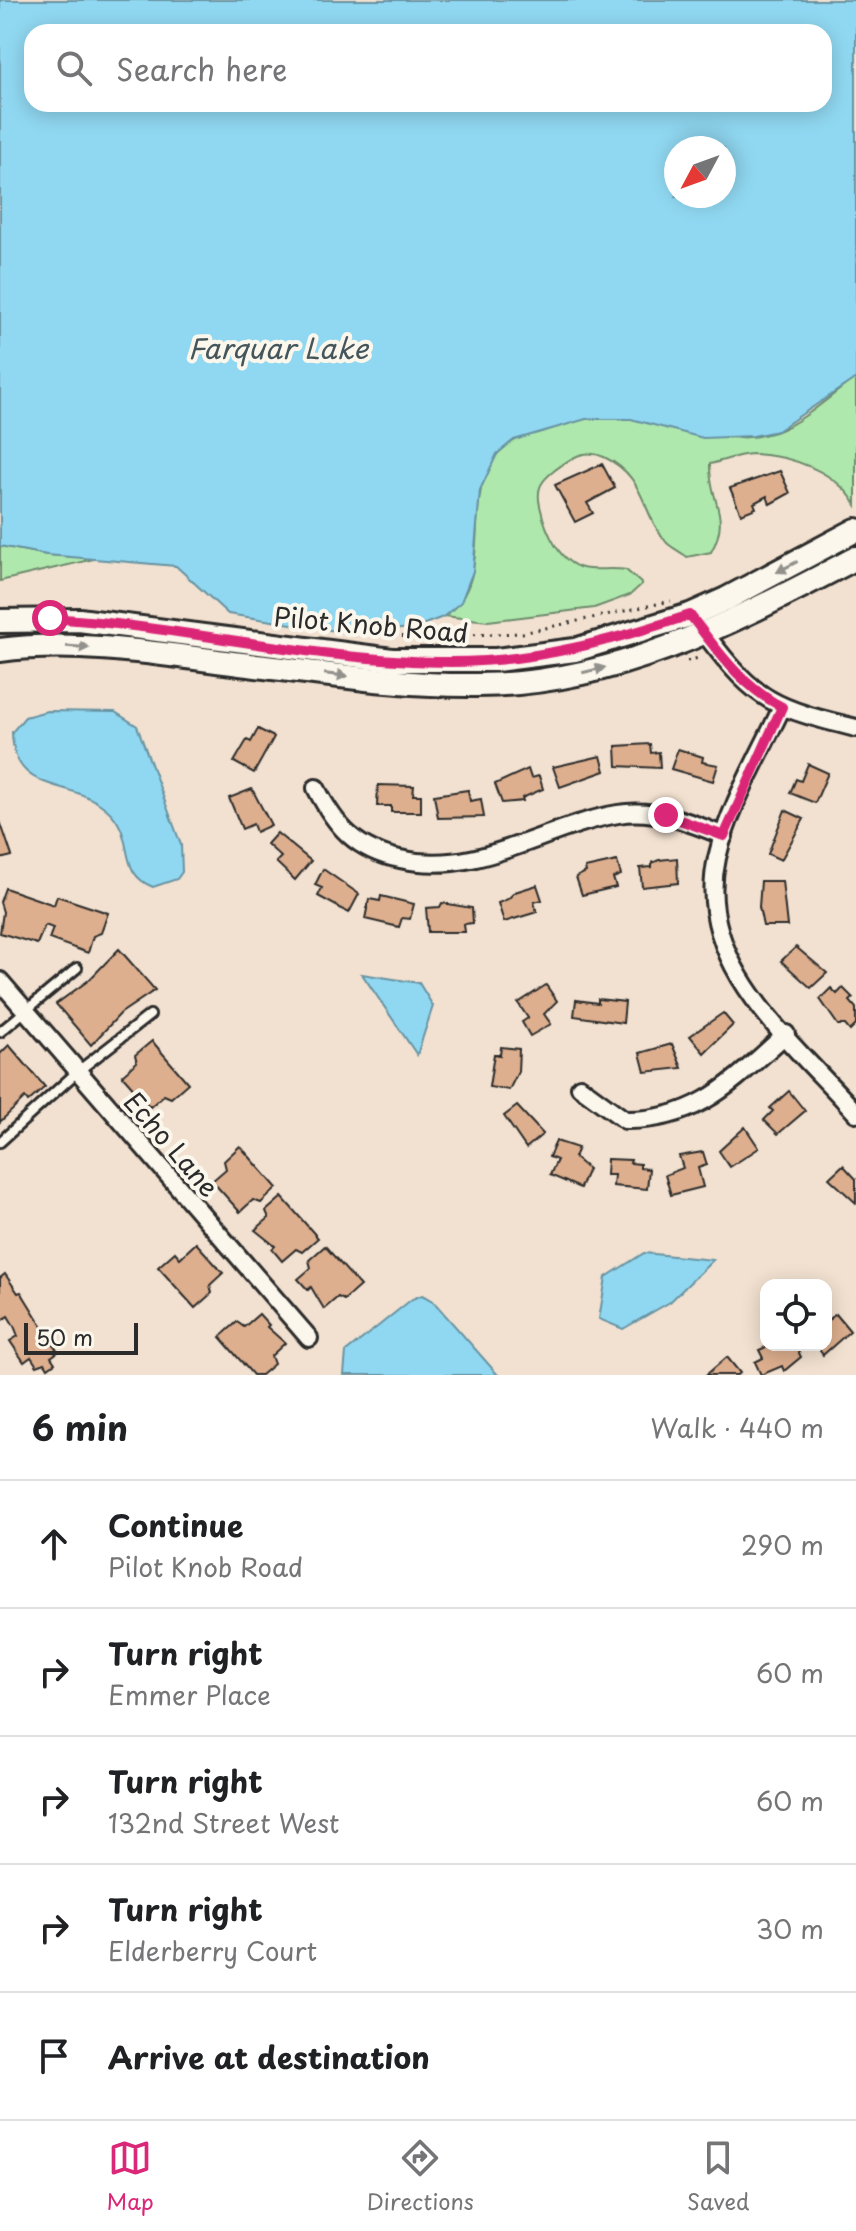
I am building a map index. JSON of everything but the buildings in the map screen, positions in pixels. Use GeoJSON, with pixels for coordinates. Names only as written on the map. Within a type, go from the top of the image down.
{"type":"FeatureCollection","features":[{"type":"Feature","properties":{"kind":"main road","name":"Pilot Knob Road"},"geometry":{"type":"LineString","coordinates":[[0,621],[79,620],[357,656],[451,662],[575,650],[685,607],[726,599],[856,530]]}},
{"type":"Feature","properties":{"kind":"main road","name":"Pilot Knob Road"},"geometry":{"type":"LineString","coordinates":[[0,650],[66,646],[408,683],[477,685],[554,678],[595,670],[706,635],[856,558]]}},
{"type":"Feature","properties":{"kind":"main road"},"geometry":{"type":"LineString","coordinates":[[685,607],[706,635]]}},
{"type":"Feature","properties":{"kind":"street"},"geometry":{"type":"LineString","coordinates":[[706,635],[736,675],[757,694],[782,707],[856,728]]}},
{"type":"Feature","properties":{"kind":"street"},"geometry":{"type":"LineString","coordinates":[[782,707],[724,836],[714,877],[721,940],[739,978],[856,1113]]}},
{"type":"Feature","properties":{"kind":"street"},"geometry":{"type":"LineString","coordinates":[[316,788],[331,818],[346,835],[363,847],[414,862],[466,862],[619,814],[666,815],[724,836]]}},
{"type":"Feature","properties":{"kind":"street","name":"Echo Lane"},"geometry":{"type":"LineString","coordinates":[[0,981],[309,1338]]}},
{"type":"Feature","properties":{"kind":"street"},"geometry":{"type":"LineString","coordinates":[[580,1087],[625,1120],[669,1117],[709,1100],[786,1034]]}},
{"type":"Feature","properties":{"kind":"lane"},"geometry":{"type":"LineString","coordinates":[[0,1032],[77,968]]}},
{"type":"Feature","properties":{"kind":"lane"},"geometry":{"type":"LineString","coordinates":[[0,1142],[77,1072],[150,1015]]}},
{"type":"Feature","properties":{"kind":"path"},"geometry":{"type":"LineString","coordinates":[[347,635],[416,637],[522,633],[685,607]]}},
{"type":"Feature","properties":{"kind":"green space"},"geometry":{"type":"Polygon","coordinates":[[[856,377],[856,505],[848,493],[825,474],[782,458],[753,454],[710,464],[720,528],[711,552],[687,557],[667,543],[658,531],[636,485],[618,465],[597,454],[584,454],[572,458],[541,485],[540,506],[550,536],[562,555],[579,567],[626,570],[642,584],[630,595],[594,608],[488,621],[444,616],[462,599],[471,578],[483,480],[493,459],[512,442],[564,423],[609,417],[715,436],[754,436],[785,428],[817,408],[856,377]]]}},
{"type":"Feature","properties":{"kind":"green space"},"geometry":{"type":"Polygon","coordinates":[[[0,546],[47,555],[98,558],[0,581],[0,546]]]}},
{"type":"Feature","properties":{"kind":"water","name":"Farquar Lake"},"geometry":{"type":"Polygon","coordinates":[[[0,0],[856,0],[856,378],[777,431],[753,436],[703,438],[631,419],[586,419],[514,440],[497,454],[480,490],[473,571],[461,602],[443,617],[414,628],[349,633],[228,614],[176,566],[47,555],[0,546],[0,0]]]}},
{"type":"Feature","properties":{"kind":"water"},"geometry":{"type":"Polygon","coordinates":[[[47,711],[115,712],[137,726],[181,845],[182,872],[177,879],[153,887],[141,880],[130,862],[121,829],[104,807],[32,776],[22,766],[15,752],[12,732],[25,717],[47,711]]]}},
{"type":"Feature","properties":{"kind":"water"},"geometry":{"type":"Polygon","coordinates":[[[362,974],[419,983],[433,1006],[417,1055],[362,974]]]}},
{"type":"Feature","properties":{"kind":"water"},"geometry":{"type":"Polygon","coordinates":[[[644,1253],[713,1260],[670,1302],[623,1329],[599,1319],[606,1277],[644,1253]]]}},
{"type":"Feature","properties":{"kind":"water"},"geometry":{"type":"Polygon","coordinates":[[[422,1295],[433,1301],[498,1375],[344,1375],[346,1352],[412,1299],[422,1295]]]}},
{"type":"Feature","properties":{"kind":"route"},"geometry":{"type":"LineString","coordinates":[[50,618],[392,660],[451,662],[575,650],[690,615],[736,675],[757,694],[782,707],[724,836],[666,815]]}}]}
